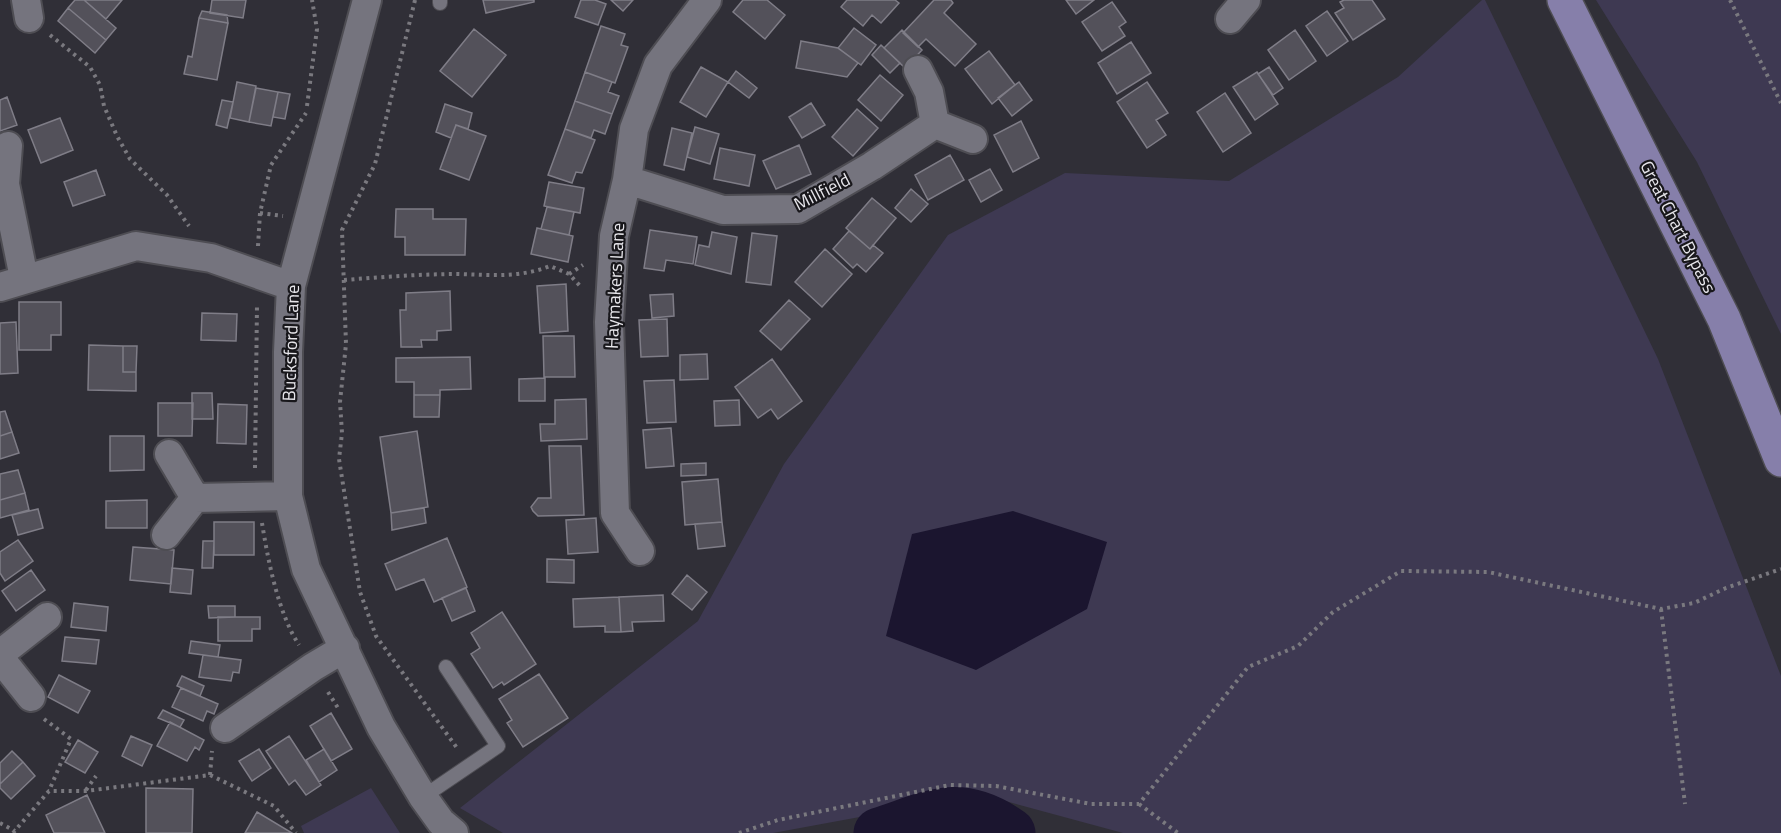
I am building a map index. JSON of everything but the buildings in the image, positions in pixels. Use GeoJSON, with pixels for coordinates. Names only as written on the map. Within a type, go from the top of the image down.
{"type":"FeatureCollection","features":[{"type":"Feature","properties":{"kind":"main road","name":"Great Chart Bypass"},"geometry":{"type":"LineString","coordinates":[[1564,0],[1725,320],[1781,460]]}},
{"type":"Feature","properties":{"kind":"street","name":"Bucksford Lane"},"geometry":{"type":"LineString","coordinates":[[368,0],[291,286],[288,352],[288,496],[306,569],[381,727],[423,797],[441,822],[454,833]]}},
{"type":"Feature","properties":{"kind":"street","name":"Haymakers Lane"},"geometry":{"type":"LineString","coordinates":[[640,551],[615,513],[609,322],[614,236],[627,180],[634,129],[658,65],[707,0]]}},
{"type":"Feature","properties":{"kind":"street"},"geometry":{"type":"LineString","coordinates":[[918,70],[929,92],[935,124],[973,139]]}},
{"type":"Feature","properties":{"kind":"street","name":"Millfield"},"geometry":{"type":"LineString","coordinates":[[627,180],[723,210],[757,212],[798,209],[872,166],[935,124]]}},
{"type":"Feature","properties":{"kind":"street"},"geometry":{"type":"LineString","coordinates":[[8,146],[5,184],[12,282],[136,246],[212,258],[291,286]]}},
{"type":"Feature","properties":{"kind":"street"},"geometry":{"type":"LineString","coordinates":[[168,454],[195,498]]}},
{"type":"Feature","properties":{"kind":"street"},"geometry":{"type":"LineString","coordinates":[[195,498],[288,496]]}},
{"type":"Feature","properties":{"kind":"street"},"geometry":{"type":"LineString","coordinates":[[166,536],[195,498]]}},
{"type":"Feature","properties":{"kind":"street"},"geometry":{"type":"LineString","coordinates":[[30,696],[0,656],[47,617]]}},
{"type":"Feature","properties":{"kind":"street"},"geometry":{"type":"LineString","coordinates":[[225,729],[313,666],[345,648]]}},
{"type":"Feature","properties":{"kind":"lane"},"geometry":{"type":"LineString","coordinates":[[423,797],[498,746],[446,667]]}},
{"type":"Feature","properties":{"kind":"path"},"geometry":{"type":"LineString","coordinates":[[257,497],[254,453],[260,213],[271,165],[306,112],[317,29],[312,0]]}},
{"type":"Feature","properties":{"kind":"path"},"geometry":{"type":"LineString","coordinates":[[415,0],[375,164],[342,231],[346,344],[340,402],[342,433],[339,459],[360,592],[376,636],[470,766]]}},
{"type":"Feature","properties":{"kind":"path"},"geometry":{"type":"LineString","coordinates":[[1730,0],[1781,103]]}},
{"type":"Feature","properties":{"kind":"path"},"geometry":{"type":"LineString","coordinates":[[28,9],[90,68],[100,85],[104,106],[117,136],[130,159],[167,195],[212,258]]}},
{"type":"Feature","properties":{"kind":"path"},"geometry":{"type":"LineString","coordinates":[[344,280],[409,275],[504,276],[535,272],[550,266],[569,274],[609,322]]}},
{"type":"Feature","properties":{"kind":"path"},"geometry":{"type":"LineString","coordinates":[[1139,804],[1248,667],[1298,646],[1333,612],[1401,571],[1488,572],[1661,609],[1694,603],[1726,588],[1781,569]]}},
{"type":"Feature","properties":{"kind":"path"},"geometry":{"type":"LineString","coordinates":[[1661,609],[1685,804]]}},
{"type":"Feature","properties":{"kind":"path"},"geometry":{"type":"LineString","coordinates":[[0,822],[14,832],[49,791],[71,739],[21,703],[30,696]]}},
{"type":"Feature","properties":{"kind":"path"},"geometry":{"type":"LineString","coordinates":[[49,791],[86,791],[210,775],[274,806],[296,833]]}},
{"type":"Feature","properties":{"kind":"path"},"geometry":{"type":"LineString","coordinates":[[86,791],[96,776]]}},
{"type":"Feature","properties":{"kind":"path"},"geometry":{"type":"LineString","coordinates":[[740,833],[778,820],[950,785],[996,786],[1091,804],[1139,804],[1178,833]]}},
{"type":"Feature","properties":{"kind":"shaded area"},"geometry":{"type":"Polygon","coordinates":[[[1482,0],[1485,0],[1658,359],[1781,676],[1781,833],[1123,833],[998,799],[941,792],[903,809],[773,833],[503,833],[460,808],[698,621],[784,464],[948,235],[1065,173],[1229,181],[1398,77],[1482,0]]]}},
{"type":"Feature","properties":{"kind":"shaded area"},"geometry":{"type":"Polygon","coordinates":[[[1596,0],[1781,0],[1781,334],[1697,162],[1596,0]]]}},
{"type":"Feature","properties":{"kind":"shaded area"},"geometry":{"type":"Polygon","coordinates":[[[1013,511],[1107,542],[1087,609],[976,670],[886,636],[912,534],[1013,511]]]}},
{"type":"Feature","properties":{"kind":"shaded area"},"geometry":{"type":"Polygon","coordinates":[[[371,788],[400,833],[304,833],[301,826],[371,788]]]}},
{"type":"Feature","properties":{"kind":"waterway"},"geometry":{"type":"LineString","coordinates":[[879,833],[945,813],[975,815],[1010,833]]}}]}
